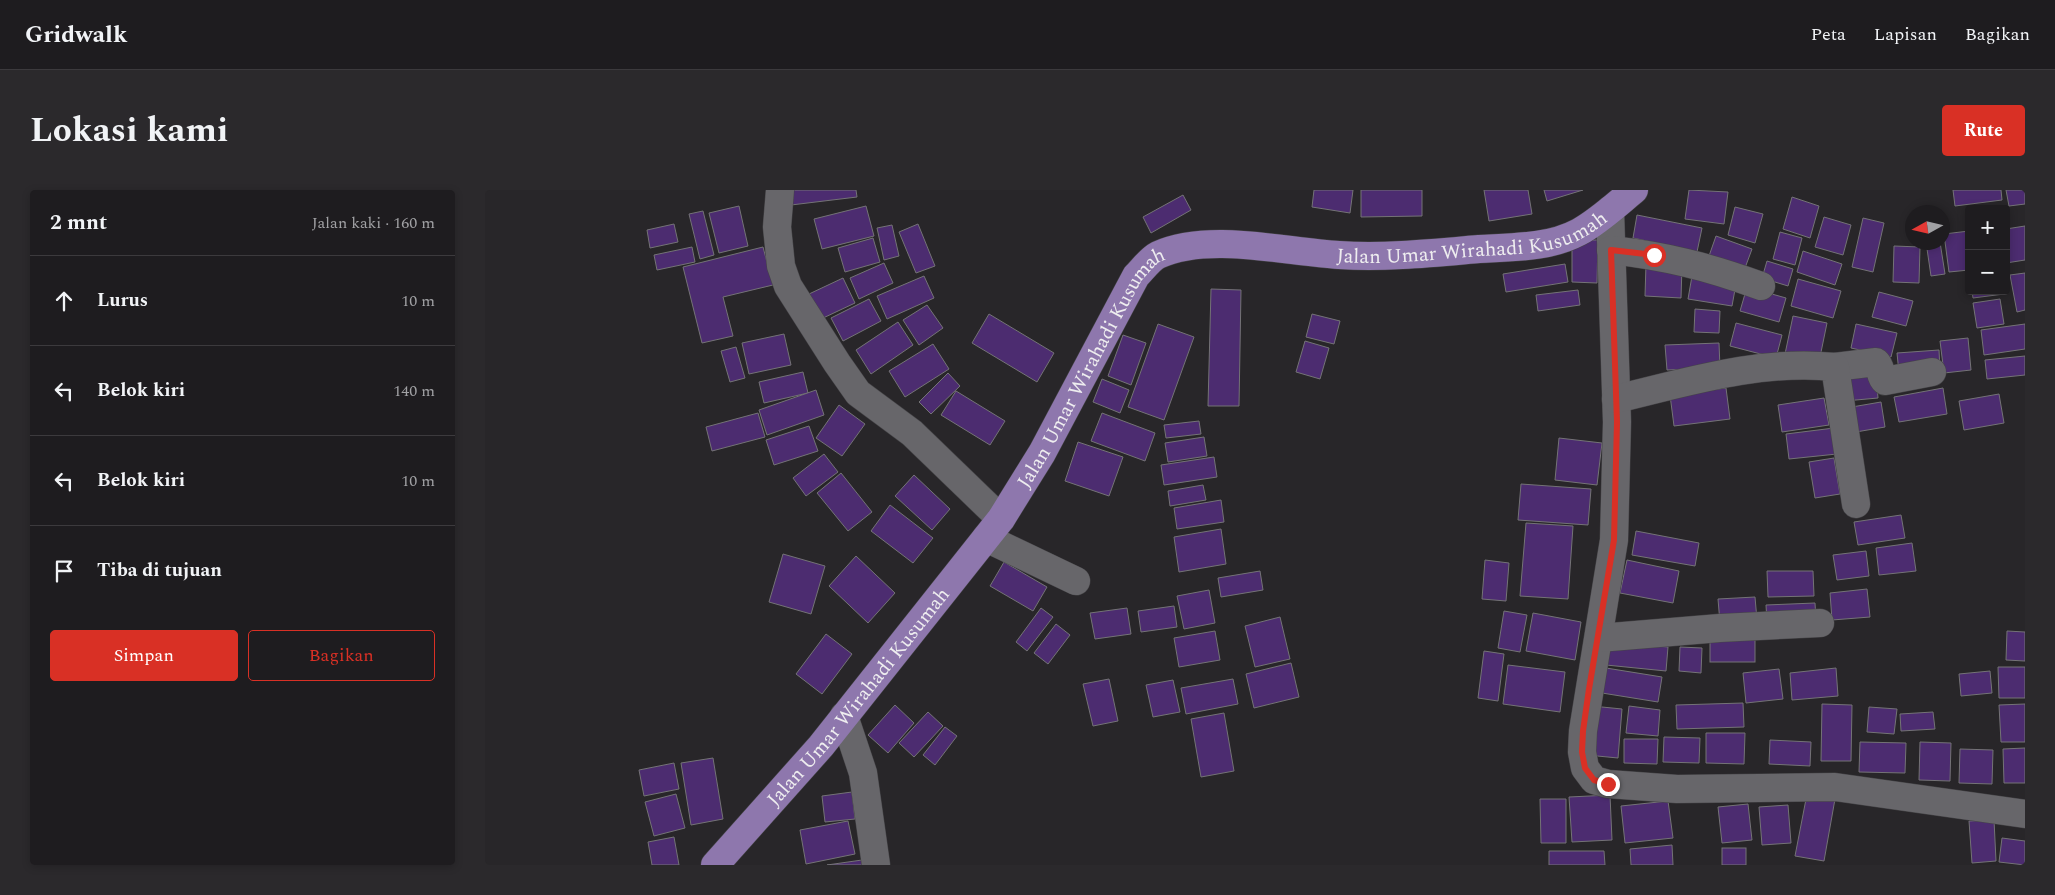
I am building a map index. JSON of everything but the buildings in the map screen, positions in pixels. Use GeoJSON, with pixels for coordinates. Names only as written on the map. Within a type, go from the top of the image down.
{"type":"FeatureCollection","features":[{"type":"Feature","properties":{"kind":"main road","name":"Jalan Umar Wirahadi Kusumah"},"geometry":{"type":"LineString","coordinates":[[715,865],[821,746],[994,528],[1042,453],[1136,276],[1157,256],[1183,247],[1210,245],[1249,246],[1339,255],[1407,256],[1547,244],[1579,232],[1634,190]]}},
{"type":"Feature","properties":{"kind":"street"},"geometry":{"type":"LineString","coordinates":[[780,190],[777,226],[781,266],[788,286],[858,393],[912,433],[994,528],[1076,581]]}},
{"type":"Feature","properties":{"kind":"street"},"geometry":{"type":"LineString","coordinates":[[1610,210],[1617,422],[1614,540],[1583,731],[1582,752],[1585,768],[1594,780],[1608,784],[1677,789],[1835,788],[2025,814]]}},
{"type":"Feature","properties":{"kind":"street"},"geometry":{"type":"LineString","coordinates":[[1611,250],[1654,255],[1717,270],[1761,286]]}},
{"type":"Feature","properties":{"kind":"street"},"geometry":{"type":"LineString","coordinates":[[1616,399],[1700,379],[1764,367],[1807,364],[1835,367],[1876,362],[1885,381],[1932,372]]}},
{"type":"Feature","properties":{"kind":"street"},"geometry":{"type":"LineString","coordinates":[[1835,367],[1856,504]]}},
{"type":"Feature","properties":{"kind":"street"},"geometry":{"type":"LineString","coordinates":[[1599,638],[1720,628],[1820,623]]}},
{"type":"Feature","properties":{"kind":"street"},"geometry":{"type":"LineString","coordinates":[[844,716],[863,773],[876,865]]}},
{"type":"Feature","properties":{"kind":"route"},"geometry":{"type":"LineString","coordinates":[[1608,784],[1594,780],[1585,768],[1582,752],[1589,689],[1614,540],[1617,422],[1611,250],[1654,255]]}}]}
